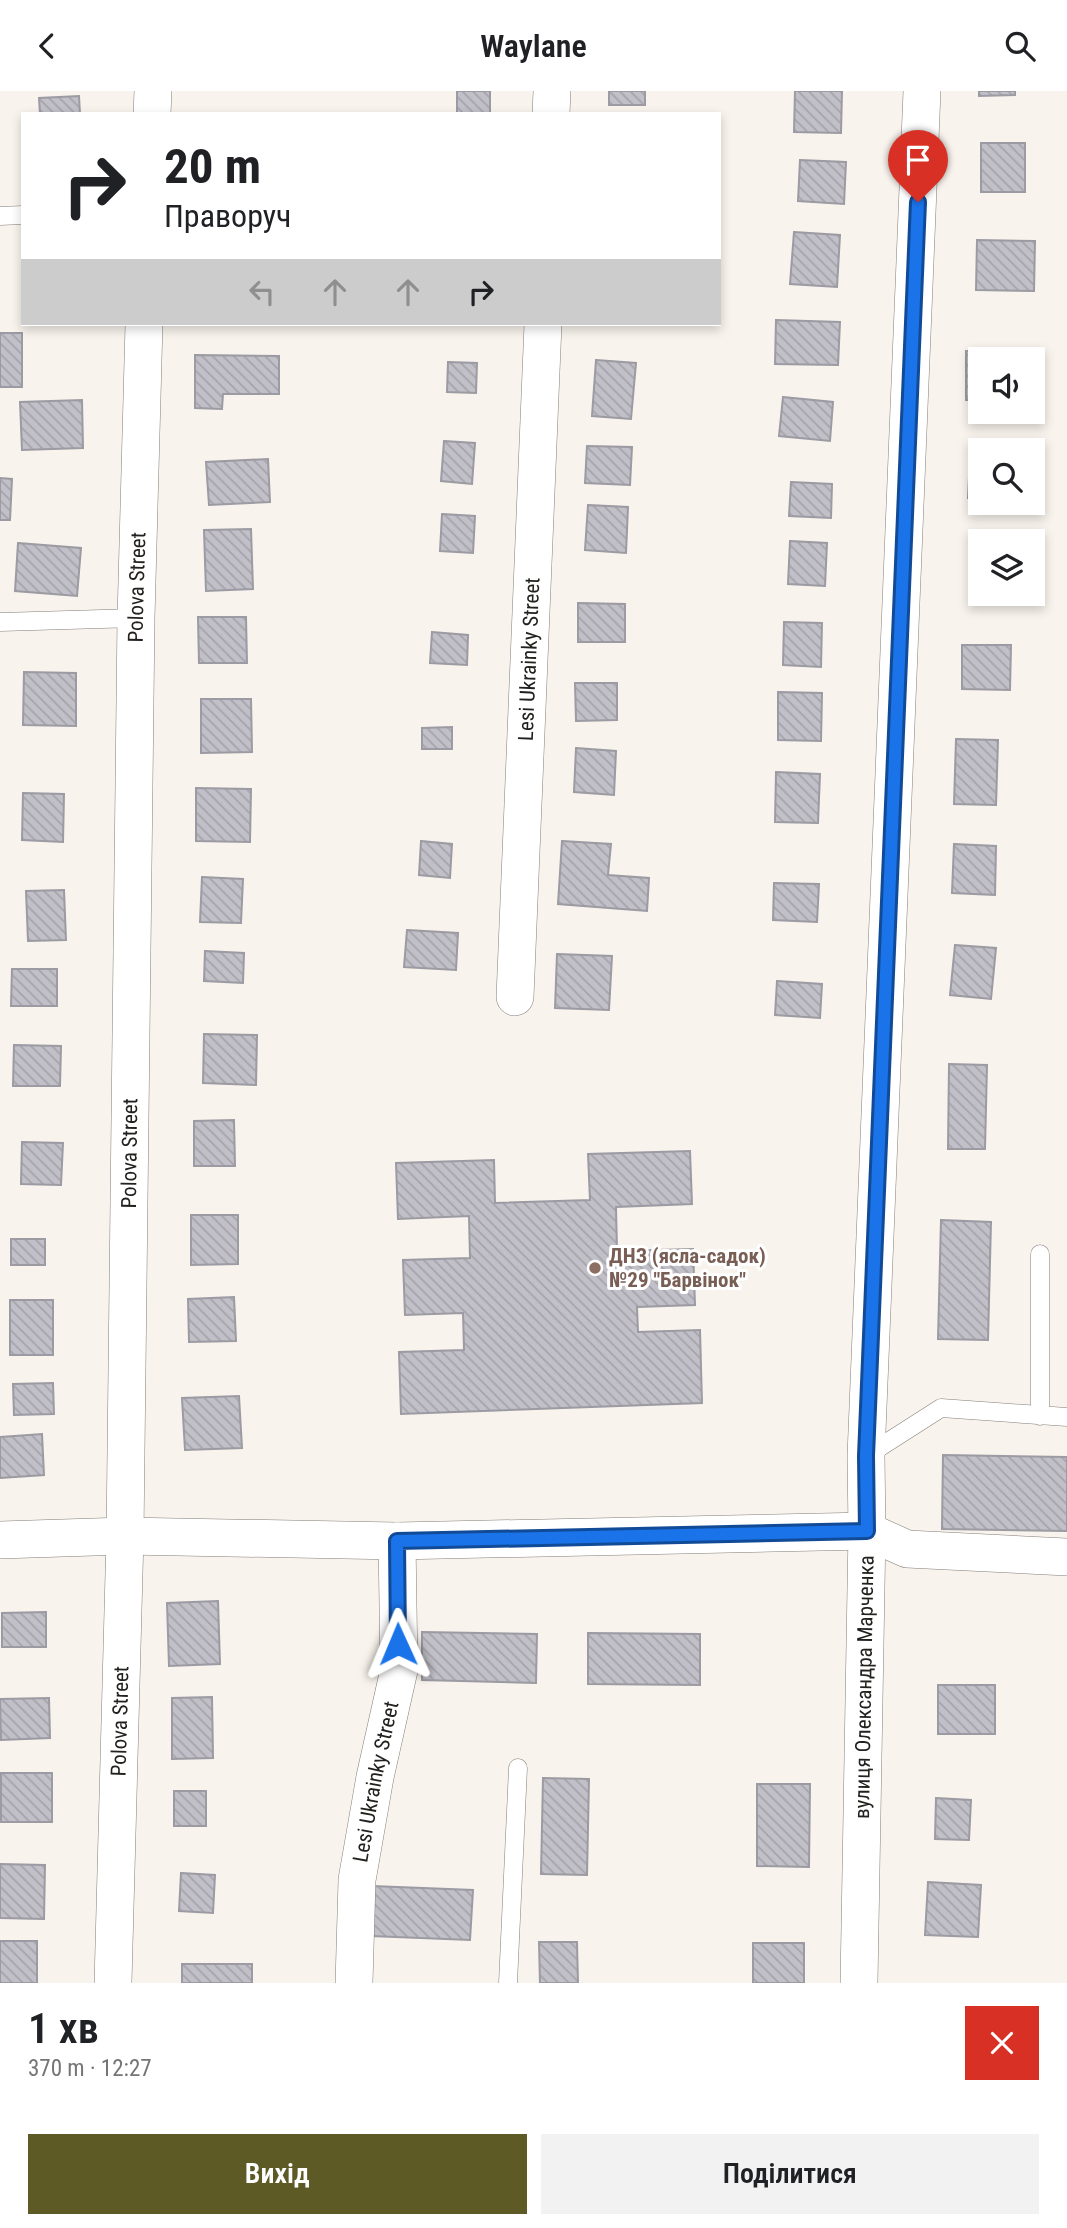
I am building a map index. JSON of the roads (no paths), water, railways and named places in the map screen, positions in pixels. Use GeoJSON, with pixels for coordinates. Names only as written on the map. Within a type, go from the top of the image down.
{"type":"FeatureCollection","features":[{"type":"Feature","properties":{"kind":"street"},"geometry":{"type":"LineString","coordinates":[[152,112],[153,91]]}},
{"type":"Feature","properties":{"kind":"street"},"geometry":{"type":"LineString","coordinates":[[551,112],[552,91]]}},
{"type":"Feature","properties":{"kind":"street","name":"вулиця Олександра Марченка"},"geometry":{"type":"LineString","coordinates":[[859,1983],[866,1456],[922,91]]}},
{"type":"Feature","properties":{"kind":"street","name":"Polova Street"},"geometry":{"type":"LineString","coordinates":[[113,1983],[125,1536],[136,618],[144,326]]}},
{"type":"Feature","properties":{"kind":"street","name":"Lesi Ukrainky Street"},"geometry":{"type":"LineString","coordinates":[[515,996],[543,326]]}},
{"type":"Feature","properties":{"kind":"street"},"geometry":{"type":"LineString","coordinates":[[0,1540],[125,1536],[397,1541],[867,1531],[907,1549],[1067,1557]]}},
{"type":"Feature","properties":{"kind":"street","name":"Lesi Ukrainky Street"},"geometry":{"type":"LineString","coordinates":[[355,1983],[358,1880],[375,1777],[399,1669],[397,1541]]}},
{"type":"Feature","properties":{"kind":"lane"},"geometry":{"type":"LineString","coordinates":[[0,216],[21,215]]}},
{"type":"Feature","properties":{"kind":"lane"},"geometry":{"type":"LineString","coordinates":[[0,622],[136,618]]}},
{"type":"Feature","properties":{"kind":"lane"},"geometry":{"type":"LineString","coordinates":[[1040,1254],[1040,1416]]}},
{"type":"Feature","properties":{"kind":"lane"},"geometry":{"type":"LineString","coordinates":[[866,1456],[941,1408],[1067,1417]]}},
{"type":"Feature","properties":{"kind":"lane"},"geometry":{"type":"LineString","coordinates":[[508,1983],[518,1769]]}},
{"type":"Feature","properties":{"kind":"place","name":"ДНЗ (ясла-садок) №29 \"Барвінок\""},"geometry":{"type":"Point","coordinates":[595,1268]}}]}
